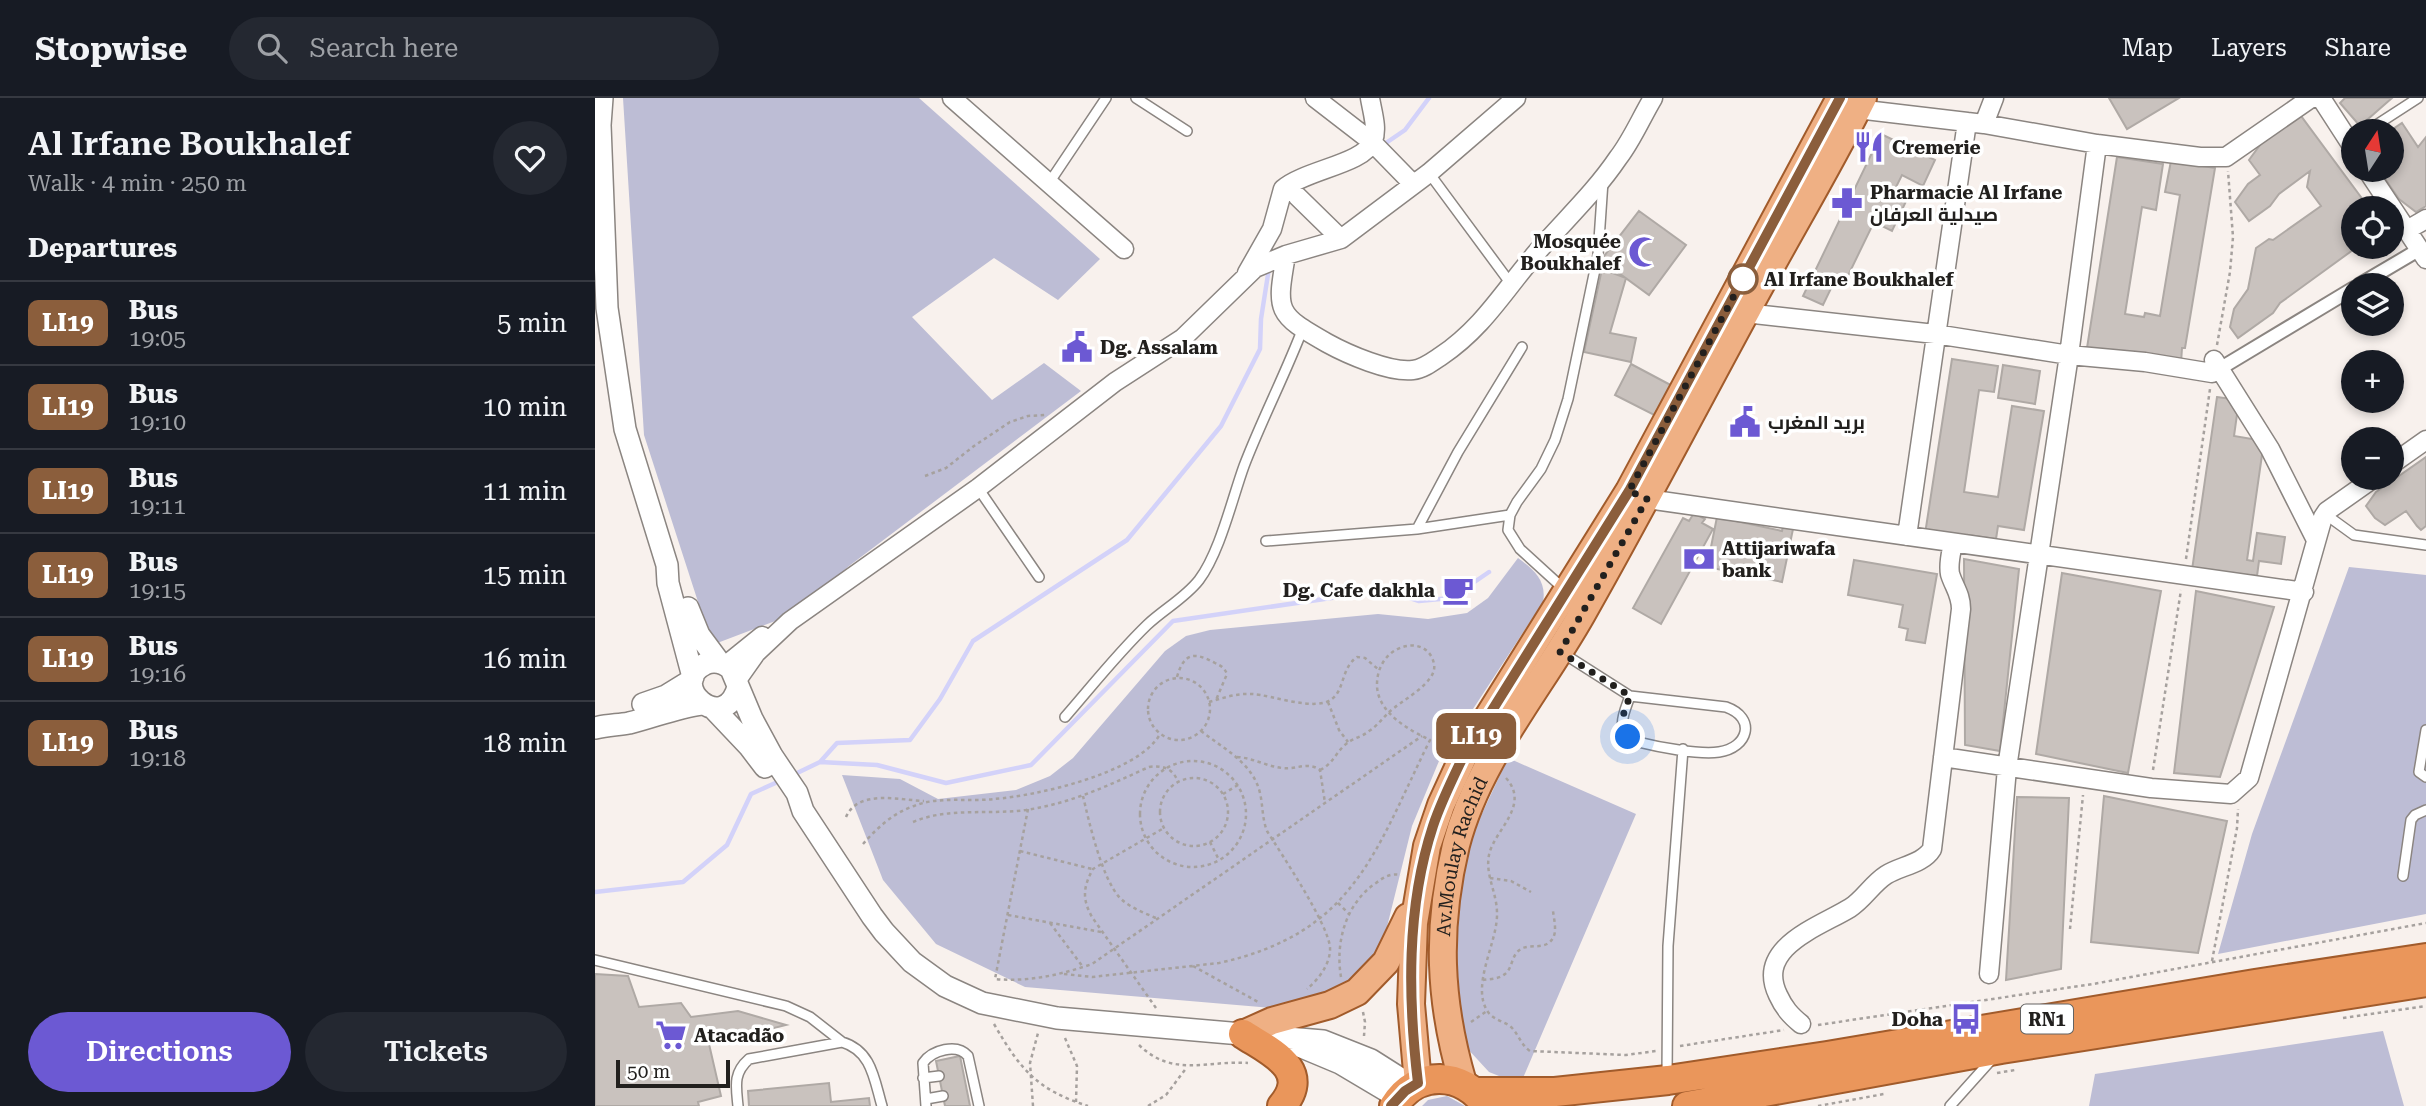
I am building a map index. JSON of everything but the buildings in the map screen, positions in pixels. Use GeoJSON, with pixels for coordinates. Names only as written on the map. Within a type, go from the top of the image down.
{"type":"FeatureCollection","features":[{"type":"Feature","properties":{"kind":"highway","name":"RN1"},"geometry":{"type":"LineString","coordinates":[[1402,1097],[1432,1078],[1448,1078],[1475,1094],[1555,1092],[1668,1080],[2426,958]]}},
{"type":"Feature","properties":{"kind":"highway","name":"RN1"},"geometry":{"type":"LineString","coordinates":[[1700,1105],[2008,1059],[2426,982]]}},
{"type":"Feature","properties":{"kind":"highway"},"geometry":{"type":"LineString","coordinates":[[1243,1034],[1283,1060],[1290,1070],[1293,1083],[1282,1106]]}},
{"type":"Feature","properties":{"kind":"main road","name":"Av.Moulay Rachid"},"geometry":{"type":"LineString","coordinates":[[1402,1097],[1413,1032],[1411,886],[1463,757],[1567,592],[1638,495],[1745,313],[1853,102]]}},
{"type":"Feature","properties":{"kind":"main road","name":"Av.Moulay Rachid"},"geometry":{"type":"LineString","coordinates":[[1475,1094],[1448,1028],[1442,975],[1444,908],[1457,843],[1475,792],[1486,768],[1560,652],[1638,495],[1853,102]]}},
{"type":"Feature","properties":{"kind":"main road"},"geometry":{"type":"LineString","coordinates":[[1243,1034],[1272,1021],[1330,1005],[1357,992],[1386,962],[1411,886]]}},
{"type":"Feature","properties":{"kind":"street"},"geometry":{"type":"LineString","coordinates":[[602,98],[600,125],[607,308],[625,429],[667,565],[676,579],[699,635],[730,673],[752,719],[767,760]]}},
{"type":"Feature","properties":{"kind":"street"},"geometry":{"type":"LineString","coordinates":[[952,98],[1124,249]]}},
{"type":"Feature","properties":{"kind":"street"},"geometry":{"type":"LineString","coordinates":[[1315,98],[1373,142],[1413,184]]}},
{"type":"Feature","properties":{"kind":"street"},"geometry":{"type":"LineString","coordinates":[[1243,279],[1272,229],[1283,189],[1302,176],[1363,154],[1373,142],[1374,118],[1370,98]]}},
{"type":"Feature","properties":{"kind":"street"},"geometry":{"type":"LineString","coordinates":[[730,673],[790,621],[978,488],[1115,382],[1183,338],[1263,263],[1341,239],[1429,173],[1516,98]]}},
{"type":"Feature","properties":{"kind":"street"},"geometry":{"type":"LineString","coordinates":[[1283,256],[1280,305],[1291,321],[1352,354],[1384,365],[1413,370],[1424,367],[1464,340],[1481,323],[1511,284],[1603,179],[1621,155],[1653,98]]}},
{"type":"Feature","properties":{"kind":"street"},"geometry":{"type":"LineString","coordinates":[[1907,536],[1948,260],[1976,123],[1993,98]]}},
{"type":"Feature","properties":{"kind":"street"},"geometry":{"type":"LineString","coordinates":[[1853,102],[2097,144],[2184,156],[2226,157],[2311,98]]}},
{"type":"Feature","properties":{"kind":"street"},"geometry":{"type":"LineString","coordinates":[[2321,98],[2341,128]]}},
{"type":"Feature","properties":{"kind":"street"},"geometry":{"type":"LineString","coordinates":[[1989,974],[2007,768],[2069,355],[2097,144]]}},
{"type":"Feature","properties":{"kind":"street"},"geometry":{"type":"LineString","coordinates":[[2375,182],[2424,251],[2382,273]]}},
{"type":"Feature","properties":{"kind":"street"},"geometry":{"type":"LineString","coordinates":[[1297,196],[1341,239]]}},
{"type":"Feature","properties":{"kind":"street"},"geometry":{"type":"LineString","coordinates":[[2407,230],[2426,219]]}},
{"type":"Feature","properties":{"kind":"street"},"geometry":{"type":"LineString","coordinates":[[1745,313],[1935,334],[2069,355],[2216,367],[2341,295]]}},
{"type":"Feature","properties":{"kind":"street"},"geometry":{"type":"LineString","coordinates":[[2216,367],[2270,449],[2316,540]]}},
{"type":"Feature","properties":{"kind":"street"},"geometry":{"type":"LineString","coordinates":[[2404,456],[2426,440]]}},
{"type":"Feature","properties":{"kind":"street"},"geometry":{"type":"LineString","coordinates":[[1943,757],[2007,768],[2231,794],[2249,778],[2325,514],[2358,490]]}},
{"type":"Feature","properties":{"kind":"street"},"geometry":{"type":"LineString","coordinates":[[1638,495],[2304,592]]}},
{"type":"Feature","properties":{"kind":"street"},"geometry":{"type":"LineString","coordinates":[[1803,1026],[1785,1010],[1774,986],[1772,975],[1774,961],[1778,955],[1799,937],[1860,901],[1887,874],[1931,853],[1961,609],[1961,599],[1949,567],[1953,543]]}},
{"type":"Feature","properties":{"kind":"street"},"geometry":{"type":"LineString","coordinates":[[667,565],[667,579],[693,678],[693,693],[767,760],[872,916],[897,948],[945,986],[1050,1017],[1323,1041],[1387,1068],[1402,1097]]}},
{"type":"Feature","properties":{"kind":"street"},"geometry":{"type":"LineString","coordinates":[[604,726],[622,712],[666,696],[693,678],[703,665],[730,673]]}},
{"type":"Feature","properties":{"kind":"street"},"geometry":{"type":"LineString","coordinates":[[604,726],[627,723],[672,709],[727,704],[732,700],[730,673]]}},
{"type":"Feature","properties":{"kind":"lane"},"geometry":{"type":"LineString","coordinates":[[1049,183],[1106,98]]}},
{"type":"Feature","properties":{"kind":"lane"},"geometry":{"type":"LineString","coordinates":[[1136,98],[1187,131]]}},
{"type":"Feature","properties":{"kind":"lane"},"geometry":{"type":"LineString","coordinates":[[2386,119],[2419,98]]}},
{"type":"Feature","properties":{"kind":"lane"},"geometry":{"type":"LineString","coordinates":[[1429,173],[1511,284]]}},
{"type":"Feature","properties":{"kind":"lane"},"geometry":{"type":"LineString","coordinates":[[1567,592],[1520,549],[1508,530],[1510,515],[1541,469],[1555,440],[1568,398],[1598,255],[1603,179]]}},
{"type":"Feature","properties":{"kind":"lane"},"geometry":{"type":"LineString","coordinates":[[1065,717],[1132,640],[1188,592],[1200,578],[1233,504],[1244,467],[1303,328]]}},
{"type":"Feature","properties":{"kind":"lane"},"geometry":{"type":"LineString","coordinates":[[1417,529],[1458,452],[1522,347]]}},
{"type":"Feature","properties":{"kind":"lane"},"geometry":{"type":"LineString","coordinates":[[978,488],[1039,577]]}},
{"type":"Feature","properties":{"kind":"lane"},"geometry":{"type":"LineString","coordinates":[[2325,514],[2354,535],[2426,545]]}},
{"type":"Feature","properties":{"kind":"lane"},"geometry":{"type":"LineString","coordinates":[[1266,541],[1417,529],[1510,515]]}},
{"type":"Feature","properties":{"kind":"lane"},"geometry":{"type":"LineString","coordinates":[[1560,652],[1630,696],[1726,707],[1742,716],[1746,732],[1735,746],[1717,753],[1638,742],[1624,732],[1623,715],[1630,696]]}},
{"type":"Feature","properties":{"kind":"lane"},"geometry":{"type":"LineString","coordinates":[[2426,730],[2420,772],[2426,777]]}},
{"type":"Feature","properties":{"kind":"lane"},"geometry":{"type":"LineString","coordinates":[[1668,1080],[1668,946],[1683,749]]}},
{"type":"Feature","properties":{"kind":"lane"},"geometry":{"type":"LineString","coordinates":[[2403,876],[2411,820],[2415,814],[2426,810]]}},
{"type":"Feature","properties":{"kind":"lane"},"geometry":{"type":"LineString","coordinates":[[595,960],[786,1006],[810,1017],[842,1042],[855,1046],[865,1055],[882,1106]]}},
{"type":"Feature","properties":{"kind":"lane"},"geometry":{"type":"LineString","coordinates":[[738,1106],[736,1076],[741,1066],[749,1059],[842,1042]]}},
{"type":"Feature","properties":{"kind":"lane"},"geometry":{"type":"LineString","coordinates":[[943,1096],[926,1102],[923,1063],[932,1054],[956,1048],[965,1052],[972,1091],[979,1106]]}},
{"type":"Feature","properties":{"kind":"lane"},"geometry":{"type":"LineString","coordinates":[[1950,1106],[1976,1077],[2008,1059]]}},
{"type":"Feature","properties":{"kind":"lane"},"geometry":{"type":"LineString","coordinates":[[923,1078],[939,1076]]}},
{"type":"Feature","properties":{"kind":"path"},"geometry":{"type":"LineString","coordinates":[[2216,367],[2233,237],[2226,157]]}},
{"type":"Feature","properties":{"kind":"path"},"geometry":{"type":"LineString","coordinates":[[925,476],[946,468],[1010,422],[1028,416],[1048,415],[1056,419],[1058,425]]}},
{"type":"Feature","properties":{"kind":"path"},"geometry":{"type":"LineString","coordinates":[[1064,974],[1084,977],[1219,963],[1259,952],[1297,934],[1338,903],[1363,875],[1380,845],[1430,740],[1400,723],[1389,711],[1378,694],[1379,670],[1388,654],[1406,645],[1422,649],[1435,665],[1428,682],[1389,711],[1372,730],[1348,742],[1334,760],[1320,770]]}},
{"type":"Feature","properties":{"kind":"path"},"geometry":{"type":"LineString","coordinates":[[1177,678],[1186,660],[1196,655],[1206,656],[1223,667],[1227,674],[1216,700]]}},
{"type":"Feature","properties":{"kind":"path"},"geometry":{"type":"LineString","coordinates":[[1209,702],[1240,694],[1292,703],[1328,701],[1337,694],[1348,666],[1357,657],[1365,658],[1379,670]]}},
{"type":"Feature","properties":{"kind":"path"},"geometry":{"type":"LineString","coordinates":[[1184,678],[1198,684],[1209,702],[1209,718],[1195,736],[1181,740],[1166,738],[1150,722],[1149,700],[1157,687],[1170,679],[1184,678]]}},
{"type":"Feature","properties":{"kind":"path"},"geometry":{"type":"LineString","coordinates":[[1328,701],[1339,730],[1348,742]]}},
{"type":"Feature","properties":{"kind":"path"},"geometry":{"type":"LineString","coordinates":[[1201,731],[1237,757],[1257,783],[1263,822],[1319,919],[1329,944],[1329,955],[1319,976],[1305,990]]}},
{"type":"Feature","properties":{"kind":"path"},"geometry":{"type":"LineString","coordinates":[[846,817],[853,805],[863,800],[927,802],[1004,798],[1074,784],[1139,755],[1152,746],[1160,734]]}},
{"type":"Feature","properties":{"kind":"path"},"geometry":{"type":"LineString","coordinates":[[995,979],[1017,981],[1064,974],[1114,951],[1422,736]]}},
{"type":"Feature","properties":{"kind":"path"},"geometry":{"type":"LineString","coordinates":[[1237,757],[1284,768],[1310,765],[1320,770]]}},
{"type":"Feature","properties":{"kind":"path"},"geometry":{"type":"LineString","coordinates":[[913,822],[938,814],[1002,813],[1028,809],[1109,787],[1149,767],[1167,768],[1186,762],[1206,763],[1224,771],[1238,785],[1246,812],[1243,831],[1234,848],[1219,860],[1199,866],[1178,864],[1159,854],[1146,838],[1141,819],[1143,799],[1152,781],[1167,768]]}},
{"type":"Feature","properties":{"kind":"path"},"geometry":{"type":"LineString","coordinates":[[1167,768],[1173,772],[1178,782]]}},
{"type":"Feature","properties":{"kind":"path"},"geometry":{"type":"LineString","coordinates":[[1320,770],[1325,803]]}},
{"type":"Feature","properties":{"kind":"path"},"geometry":{"type":"LineString","coordinates":[[1506,778],[1512,785],[1513,807],[1509,822],[1495,840],[1490,852],[1488,867],[1497,901],[1497,924],[1485,967],[1483,1001],[1487,1011],[1513,1028],[1522,1046],[1529,1051],[1626,1055],[2093,984],[2426,923]]}},
{"type":"Feature","properties":{"kind":"path"},"geometry":{"type":"LineString","coordinates":[[2070,929],[2085,778]]}},
{"type":"Feature","properties":{"kind":"path"},"geometry":{"type":"LineString","coordinates":[[1203,779],[1223,794],[1227,817],[1221,832],[1210,842],[1192,846],[1184,844],[1169,835],[1164,828],[1161,802],[1165,794],[1178,782],[1203,779]]}},
{"type":"Feature","properties":{"kind":"path"},"geometry":{"type":"LineString","coordinates":[[1223,794],[1238,785]]}},
{"type":"Feature","properties":{"kind":"path"},"geometry":{"type":"LineString","coordinates":[[2212,962],[2237,828],[2240,788]]}},
{"type":"Feature","properties":{"kind":"path"},"geometry":{"type":"LineString","coordinates":[[1083,796],[1110,883],[1119,897],[1129,905],[1158,919]]}},
{"type":"Feature","properties":{"kind":"path"},"geometry":{"type":"LineString","coordinates":[[863,844],[889,818],[927,802]]}},
{"type":"Feature","properties":{"kind":"path"},"geometry":{"type":"LineString","coordinates":[[1028,809],[995,979],[988,997],[1008,1049],[1030,1075],[1041,1084],[1088,1106]]}},
{"type":"Feature","properties":{"kind":"path"},"geometry":{"type":"LineString","coordinates":[[1158,1011],[1101,932],[1086,906],[1084,893],[1093,869],[1164,828]]}},
{"type":"Feature","properties":{"kind":"path"},"geometry":{"type":"LineString","coordinates":[[1210,842],[1219,860]]}},
{"type":"Feature","properties":{"kind":"path"},"geometry":{"type":"LineString","coordinates":[[1020,851],[1093,869]]}},
{"type":"Feature","properties":{"kind":"path"},"geometry":{"type":"LineString","coordinates":[[1345,986],[1339,963],[1340,950],[1349,914],[1362,894],[1388,875],[1411,886]]}},
{"type":"Feature","properties":{"kind":"path"},"geometry":{"type":"LineString","coordinates":[[1490,878],[1511,881],[1531,892]]}},
{"type":"Feature","properties":{"kind":"path"},"geometry":{"type":"LineString","coordinates":[[1338,903],[1349,914]]}},
{"type":"Feature","properties":{"kind":"path"},"geometry":{"type":"LineString","coordinates":[[1483,980],[1505,974],[1513,957],[1520,950],[1544,946],[1553,939],[1553,911]]}},
{"type":"Feature","properties":{"kind":"path"},"geometry":{"type":"LineString","coordinates":[[1008,915],[1101,932]]}},
{"type":"Feature","properties":{"kind":"path"},"geometry":{"type":"LineString","coordinates":[[1050,923],[1083,967]]}},
{"type":"Feature","properties":{"kind":"path"},"geometry":{"type":"LineString","coordinates":[[1193,966],[1266,1007]]}},
{"type":"Feature","properties":{"kind":"path"},"geometry":{"type":"LineString","coordinates":[[2335,1020],[2426,1006]]}},
{"type":"Feature","properties":{"kind":"path"},"geometry":{"type":"LineString","coordinates":[[1360,1007],[1366,1023],[1364,1037]]}},
{"type":"Feature","properties":{"kind":"path"},"geometry":{"type":"LineString","coordinates":[[1465,1026],[1487,1011]]}},
{"type":"Feature","properties":{"kind":"path"},"geometry":{"type":"LineString","coordinates":[[1033,1106],[1030,1075],[1032,1048],[1050,1017]]}},
{"type":"Feature","properties":{"kind":"path"},"geometry":{"type":"LineString","coordinates":[[1050,1017],[1077,1066],[1076,1102]]}},
{"type":"Feature","properties":{"kind":"path"},"geometry":{"type":"LineString","coordinates":[[1125,1024],[1134,1040],[1149,1053],[1187,1067],[1227,1062],[1254,1064]]}},
{"type":"Feature","properties":{"kind":"path"},"geometry":{"type":"LineString","coordinates":[[1976,1077],[2008,1059]]}},
{"type":"Feature","properties":{"kind":"path"},"geometry":{"type":"LineString","coordinates":[[1149,1106],[1167,1095],[1187,1067]]}},
{"type":"Feature","properties":{"kind":"path"},"geometry":{"type":"LineString","coordinates":[[1818,1106],[1887,1093]]}},
{"type":"Feature","properties":{"kind":"shaded area"},"geometry":{"type":"Polygon","coordinates":[[[623,98],[919,98],[1100,259],[1058,300],[994,258],[912,317],[992,400],[1044,363],[1081,391],[849,566],[794,614],[712,645],[644,435],[623,98]]]}},
{"type":"Feature","properties":{"kind":"shaded area"},"geometry":{"type":"Polygon","coordinates":[[[1518,558],[1541,582],[1543,602],[1439,761],[1412,826],[1382,947],[1355,982],[1283,1009],[1025,987],[936,944],[883,880],[842,775],[900,779],[938,799],[1016,790],[1050,776],[1073,758],[1165,651],[1186,636],[1210,630],[1378,614],[1428,619],[1467,613],[1488,598],[1518,558]]]}},
{"type":"Feature","properties":{"kind":"shaded area"},"geometry":{"type":"Polygon","coordinates":[[[2349,567],[2426,575],[2426,914],[2218,954],[2252,834],[2349,567]]]}},
{"type":"Feature","properties":{"kind":"shaded area"},"geometry":{"type":"Polygon","coordinates":[[[1508,758],[1636,814],[1523,1078],[1504,1078],[1489,1072],[1466,1047],[1450,955],[1462,870],[1472,835],[1508,758]]]}},
{"type":"Feature","properties":{"kind":"shaded area"},"geometry":{"type":"Polygon","coordinates":[[[2383,1031],[2404,1106],[2089,1106],[2095,1074],[2383,1031]]]}},
{"type":"Feature","properties":{"kind":"shaded area"},"geometry":{"type":"Polygon","coordinates":[[[1447,1096],[1465,1106],[1422,1106],[1428,1100],[1447,1096]]]}},
{"type":"Feature","properties":{"kind":"waterway"},"geometry":{"type":"LineString","coordinates":[[1383,145],[1405,130],[1429,98]]}},
{"type":"Feature","properties":{"kind":"waterway"},"geometry":{"type":"LineString","coordinates":[[820,762],[837,743],[910,740],[940,699],[973,641],[1127,540],[1221,426],[1260,349],[1261,319],[1269,268]]}},
{"type":"Feature","properties":{"kind":"waterway"},"geometry":{"type":"LineString","coordinates":[[793,775],[820,762],[877,765],[946,783],[1031,765],[1173,621],[1386,590],[1419,601],[1451,598],[1489,572]]}},
{"type":"Feature","properties":{"kind":"waterway"},"geometry":{"type":"LineString","coordinates":[[595,892],[683,882],[727,845],[751,794],[782,780]]}},
{"type":"Feature","properties":{"kind":"bus line","name":"LI19"},"geometry":{"type":"LineString","coordinates":[[1391,1106],[1405,1091],[1418,1083],[1411,1004],[1414,923],[1427,846],[1448,788],[1463,757],[1629,491],[1840,98]]}},
{"type":"Feature","properties":{"kind":"place","name":"Cremerie"},"geometry":{"type":"Point","coordinates":[1869,147]}},
{"type":"Feature","properties":{"kind":"place","name":"Pharmacie Al Irfane صيدلية العرفان"},"geometry":{"type":"Point","coordinates":[1847,203]}},
{"type":"Feature","properties":{"kind":"place","name":"Mosquée Boukhalef"},"geometry":{"type":"Point","coordinates":[1644,252]}},
{"type":"Feature","properties":{"kind":"place","name":"Al Irfane Boukhalef"},"geometry":{"type":"Point","coordinates":[1743,279]}},
{"type":"Feature","properties":{"kind":"place","name":"Dg. Assalam"},"geometry":{"type":"Point","coordinates":[1077,347]}},
{"type":"Feature","properties":{"kind":"place","name":"بريد المغرب"},"geometry":{"type":"Point","coordinates":[1745,422]}},
{"type":"Feature","properties":{"kind":"place","name":"Attijariwafa bank"},"geometry":{"type":"Point","coordinates":[1699,559]}},
{"type":"Feature","properties":{"kind":"place","name":"Dg. Cafe dakhla"},"geometry":{"type":"Point","coordinates":[1458,590]}},
{"type":"Feature","properties":{"kind":"place","name":"Doha"},"geometry":{"type":"Point","coordinates":[1966,1019]}},
{"type":"Feature","properties":{"kind":"place","name":"Atacadão"},"geometry":{"type":"Point","coordinates":[671,1035]}},
{"type":"Feature","properties":{"kind":"route"},"geometry":{"type":"LineString","coordinates":[[1628,737],[1622,726],[1630,696],[1560,652],[1647,499],[1629,491],[1743,279]]}}]}
